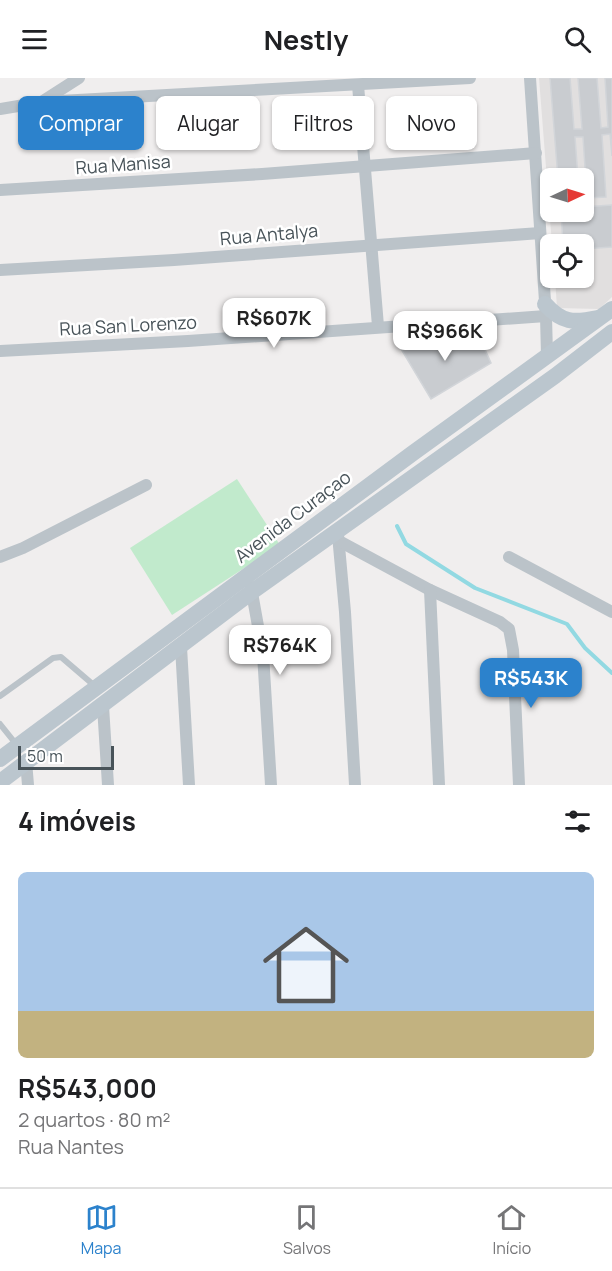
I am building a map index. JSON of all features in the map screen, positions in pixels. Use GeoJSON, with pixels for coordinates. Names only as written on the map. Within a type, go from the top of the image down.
{"type":"FeatureCollection","features":[{"type":"Feature","properties":{"kind":"main road"},"geometry":{"type":"LineString","coordinates":[[546,310],[567,320],[586,321],[607,313]]}},
{"type":"Feature","properties":{"kind":"main road","name":"Avenida Curaçao"},"geometry":{"type":"LineString","coordinates":[[0,759],[96,687],[250,583],[438,435],[607,313]]}},
{"type":"Feature","properties":{"kind":"main road","name":"Avenida Curaçao"},"geometry":{"type":"LineString","coordinates":[[0,782],[181,647],[250,583],[338,536],[445,453],[612,333]]}},
{"type":"Feature","properties":{"kind":"main road"},"geometry":{"type":"LineString","coordinates":[[438,435],[445,453]]}},
{"type":"Feature","properties":{"kind":"street"},"geometry":{"type":"LineString","coordinates":[[51,96],[79,78]]}},
{"type":"Feature","properties":{"kind":"street"},"geometry":{"type":"LineString","coordinates":[[115,96],[284,82],[470,78]]}},
{"type":"Feature","properties":{"kind":"street"},"geometry":{"type":"LineString","coordinates":[[530,78],[547,355]]}},
{"type":"Feature","properties":{"kind":"street"},"geometry":{"type":"LineString","coordinates":[[364,82],[365,166],[378,326]]}},
{"type":"Feature","properties":{"kind":"street"},"geometry":{"type":"LineString","coordinates":[[0,109],[18,106]]}},
{"type":"Feature","properties":{"kind":"street","name":"Rua Manisa"},"geometry":{"type":"LineString","coordinates":[[0,190],[262,174],[536,153]]}},
{"type":"Feature","properties":{"kind":"street","name":"Rua Antalya"},"geometry":{"type":"LineString","coordinates":[[0,270],[194,259],[540,233]]}},
{"type":"Feature","properties":{"kind":"street","name":"Rua San Lorenzo"},"geometry":{"type":"LineString","coordinates":[[0,351],[189,341],[546,310]]}},
{"type":"Feature","properties":{"kind":"street"},"geometry":{"type":"LineString","coordinates":[[0,557],[23,548],[147,485]]}},
{"type":"Feature","properties":{"kind":"street"},"geometry":{"type":"LineString","coordinates":[[338,536],[430,590],[500,621],[509,629],[512,637],[519,785]]}},
{"type":"Feature","properties":{"kind":"street"},"geometry":{"type":"LineString","coordinates":[[338,536],[345,612],[355,785]]}},
{"type":"Feature","properties":{"kind":"street"},"geometry":{"type":"LineString","coordinates":[[509,557],[612,612]]}},
{"type":"Feature","properties":{"kind":"street"},"geometry":{"type":"LineString","coordinates":[[250,583],[263,654],[271,785]]}},
{"type":"Feature","properties":{"kind":"street"},"geometry":{"type":"LineString","coordinates":[[430,590],[439,785]]}},
{"type":"Feature","properties":{"kind":"street"},"geometry":{"type":"LineString","coordinates":[[181,647],[189,785]]}},
{"type":"Feature","properties":{"kind":"street"},"geometry":{"type":"LineString","coordinates":[[103,706],[108,785]]}},
{"type":"Feature","properties":{"kind":"street"},"geometry":{"type":"LineString","coordinates":[[26,761],[28,785]]}},
{"type":"Feature","properties":{"kind":"lane"},"geometry":{"type":"LineString","coordinates":[[0,696],[53,658],[61,657],[96,687]]}},
{"type":"Feature","properties":{"kind":"lane"},"geometry":{"type":"LineString","coordinates":[[0,724],[18,746]]}},
{"type":"Feature","properties":{"kind":"shaded area"},"geometry":{"type":"Polygon","coordinates":[[[539,78],[612,78],[612,297],[599,309],[557,308],[556,288],[594,288],[594,234],[551,234],[550,222],[594,222],[594,168],[546,168],[539,78]]]}},
{"type":"Feature","properties":{"kind":"green space"},"geometry":{"type":"Polygon","coordinates":[[[237,479],[280,545],[172,615],[130,548],[237,479]]]}},
{"type":"Feature","properties":{"kind":"building"},"geometry":{"type":"Polygon","coordinates":[[[550,78],[570,78],[574,129],[582,129],[578,78],[597,78],[601,128],[608,127],[605,78],[612,78],[612,156],[610,134],[602,135],[606,197],[594,198],[594,168],[585,168],[583,137],[575,137],[577,168],[557,168],[550,78]]]}},
{"type":"Feature","properties":{"kind":"building"},"geometry":{"type":"Polygon","coordinates":[[[612,205],[612,247],[594,248],[594,234],[562,234],[562,222],[594,222],[594,206],[612,205]]]}},
{"type":"Feature","properties":{"kind":"building"},"geometry":{"type":"Polygon","coordinates":[[[479,336],[491,363],[431,399],[398,344],[479,336]]]}},
{"type":"Feature","properties":{"kind":"waterway"},"geometry":{"type":"LineString","coordinates":[[397,526],[406,544],[475,588],[567,624],[585,648],[612,673]]}}]}
